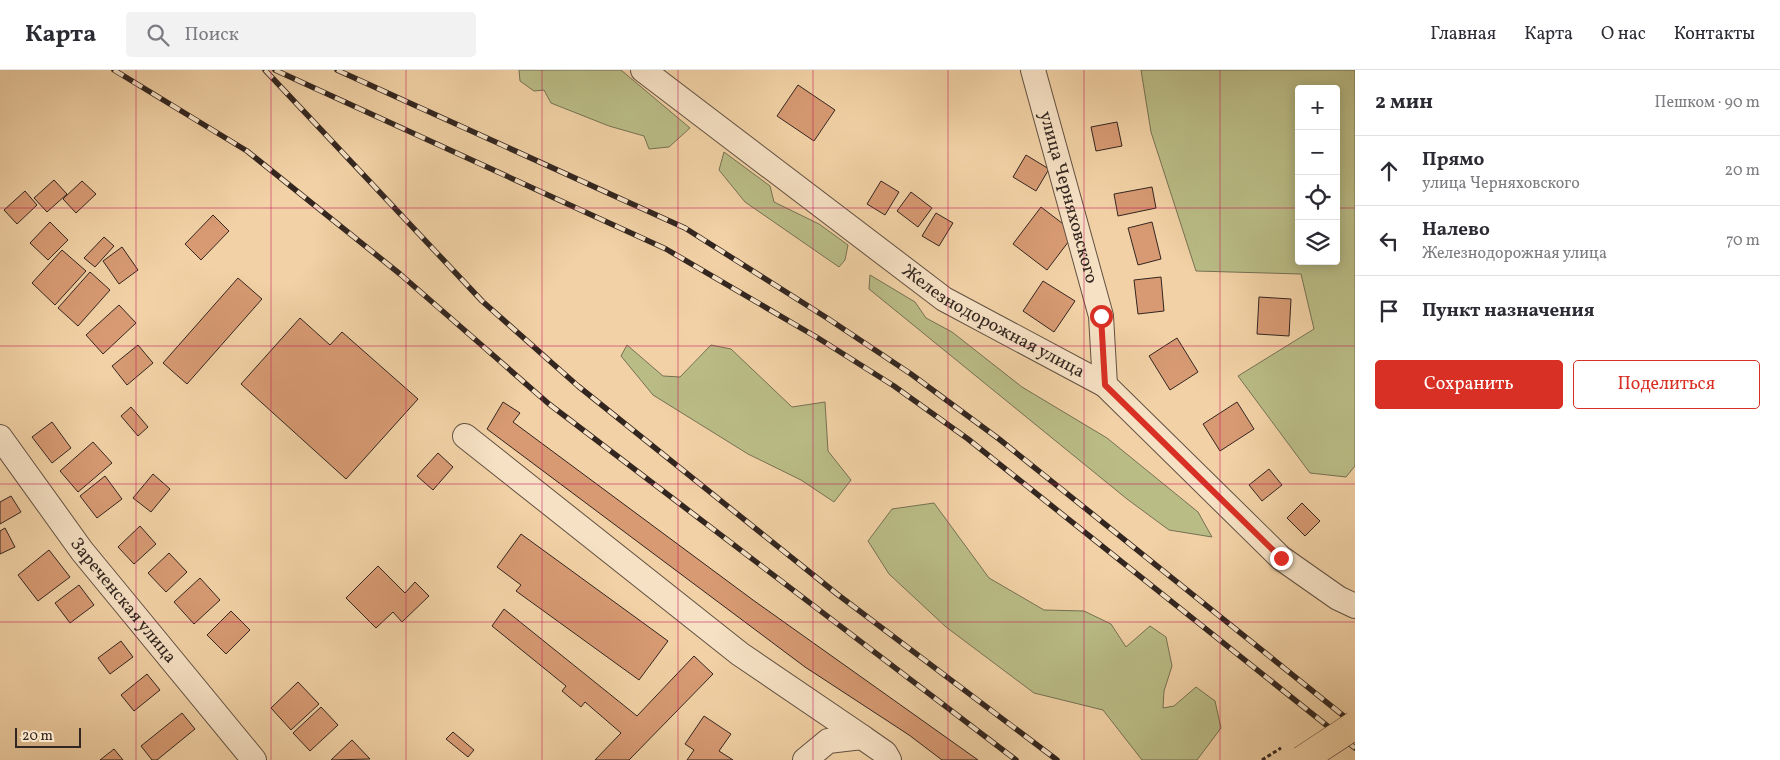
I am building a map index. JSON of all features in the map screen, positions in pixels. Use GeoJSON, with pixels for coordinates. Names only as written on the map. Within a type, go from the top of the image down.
{"type":"FeatureCollection","features":[{"type":"Feature","properties":{"kind":"main road"},"geometry":{"type":"LineString","coordinates":[[1302,760],[1355,725]]}},
{"type":"Feature","properties":{"kind":"street","name":"Железнодорожная улица"},"geometry":{"type":"LineString","coordinates":[[643,70],[944,299],[1105,385],[1281,558],[1338,598],[1355,606]]}},
{"type":"Feature","properties":{"kind":"street","name":"улица Черняховского"},"geometry":{"type":"LineString","coordinates":[[1033,70],[1101,316],[1105,385]]}},
{"type":"Feature","properties":{"kind":"street"},"geometry":{"type":"LineString","coordinates":[[465,436],[740,654],[890,758]]}},
{"type":"Feature","properties":{"kind":"street","name":"Зареченская улица"},"geometry":{"type":"LineString","coordinates":[[0,437],[82,551],[254,760]]}},
{"type":"Feature","properties":{"kind":"street"},"geometry":{"type":"LineString","coordinates":[[805,760],[828,741],[862,737]]}},
{"type":"Feature","properties":{"kind":"green space"},"geometry":{"type":"Polygon","coordinates":[[[519,70],[621,70],[690,128],[669,147],[649,149],[644,136],[609,126],[551,103],[544,90],[534,91],[520,81],[519,70]]]}},
{"type":"Feature","properties":{"kind":"green space"},"geometry":{"type":"Polygon","coordinates":[[[1141,70],[1355,70],[1355,466],[1346,477],[1310,473],[1238,376],[1314,329],[1301,274],[1196,271],[1151,132],[1141,70]]]}},
{"type":"Feature","properties":{"kind":"green space"},"geometry":{"type":"Polygon","coordinates":[[[724,152],[770,186],[774,202],[819,224],[848,245],[845,260],[839,267],[745,202],[719,170],[724,152]]]}},
{"type":"Feature","properties":{"kind":"green space"},"geometry":{"type":"Polygon","coordinates":[[[870,275],[915,302],[926,318],[952,332],[1022,387],[1107,438],[1198,512],[1212,537],[1169,530],[1127,499],[869,289],[870,275]]]}},
{"type":"Feature","properties":{"kind":"green space"},"geometry":{"type":"Polygon","coordinates":[[[627,345],[663,376],[680,377],[711,345],[731,349],[792,407],[825,402],[828,451],[851,480],[834,502],[801,480],[748,454],[653,395],[621,356],[627,345]]]}},
{"type":"Feature","properties":{"kind":"green space"},"geometry":{"type":"Polygon","coordinates":[[[934,503],[989,578],[1044,610],[1084,611],[1111,624],[1126,647],[1150,626],[1166,637],[1172,666],[1164,691],[1163,708],[1174,706],[1196,687],[1215,701],[1221,728],[1197,760],[1142,760],[1103,710],[1034,693],[946,627],[889,574],[868,541],[892,509],[934,503]]]}},
{"type":"Feature","properties":{"kind":"building"},"geometry":{"type":"Polygon","coordinates":[[[798,85],[835,110],[814,141],[777,116],[798,85]]]}},
{"type":"Feature","properties":{"kind":"building"},"geometry":{"type":"Polygon","coordinates":[[[1117,122],[1122,146],[1096,151],[1091,127],[1117,122]]]}},
{"type":"Feature","properties":{"kind":"building"},"geometry":{"type":"Polygon","coordinates":[[[1026,155],[1049,169],[1036,191],[1013,177],[1026,155]]]}},
{"type":"Feature","properties":{"kind":"building"},"geometry":{"type":"Polygon","coordinates":[[[54,180],[67,194],[47,212],[34,198],[54,180]]]}},
{"type":"Feature","properties":{"kind":"building"},"geometry":{"type":"Polygon","coordinates":[[[82,181],[96,194],[76,213],[63,199],[82,181]]]}},
{"type":"Feature","properties":{"kind":"building"},"geometry":{"type":"Polygon","coordinates":[[[881,181],[899,192],[885,215],[867,204],[881,181]]]}},
{"type":"Feature","properties":{"kind":"building"},"geometry":{"type":"Polygon","coordinates":[[[1152,187],[1156,208],[1118,216],[1114,194],[1152,187]]]}},
{"type":"Feature","properties":{"kind":"building"},"geometry":{"type":"Polygon","coordinates":[[[25,191],[37,205],[17,224],[4,210],[25,191]]]}},
{"type":"Feature","properties":{"kind":"building"},"geometry":{"type":"Polygon","coordinates":[[[911,192],[932,208],[918,227],[897,211],[911,192]]]}},
{"type":"Feature","properties":{"kind":"building"},"geometry":{"type":"Polygon","coordinates":[[[1041,207],[1075,233],[1047,270],[1013,244],[1041,207]]]}},
{"type":"Feature","properties":{"kind":"building"},"geometry":{"type":"Polygon","coordinates":[[[936,213],[953,223],[939,246],[922,236],[936,213]]]}},
{"type":"Feature","properties":{"kind":"building"},"geometry":{"type":"Polygon","coordinates":[[[213,215],[229,231],[201,260],[185,244],[213,215]]]}},
{"type":"Feature","properties":{"kind":"building"},"geometry":{"type":"Polygon","coordinates":[[[50,222],[68,240],[48,260],[30,243],[50,222]]]}},
{"type":"Feature","properties":{"kind":"building"},"geometry":{"type":"Polygon","coordinates":[[[1152,222],[1161,259],[1138,265],[1128,228],[1152,222]]]}},
{"type":"Feature","properties":{"kind":"building"},"geometry":{"type":"Polygon","coordinates":[[[104,237],[114,246],[95,267],[84,258],[104,237]]]}},
{"type":"Feature","properties":{"kind":"building"},"geometry":{"type":"Polygon","coordinates":[[[122,247],[138,270],[119,284],[103,261],[122,247]]]}},
{"type":"Feature","properties":{"kind":"building"},"geometry":{"type":"Polygon","coordinates":[[[62,250],[86,271],[55,305],[32,283],[62,250]]]}},
{"type":"Feature","properties":{"kind":"building"},"geometry":{"type":"Polygon","coordinates":[[[90,272],[110,290],[78,326],[58,308],[90,272]]]}},
{"type":"Feature","properties":{"kind":"building"},"geometry":{"type":"Polygon","coordinates":[[[1161,277],[1164,311],[1138,314],[1134,280],[1161,277]]]}},
{"type":"Feature","properties":{"kind":"building"},"geometry":{"type":"Polygon","coordinates":[[[238,278],[262,299],[187,384],[163,363],[238,278]]]}},
{"type":"Feature","properties":{"kind":"building"},"geometry":{"type":"Polygon","coordinates":[[[1043,281],[1075,301],[1054,332],[1023,311],[1043,281]]]}},
{"type":"Feature","properties":{"kind":"building"},"geometry":{"type":"Polygon","coordinates":[[[1259,297],[1291,299],[1289,336],[1257,334],[1259,297]]]}},
{"type":"Feature","properties":{"kind":"building"},"geometry":{"type":"Polygon","coordinates":[[[119,305],[136,323],[103,354],[86,335],[119,305]]]}},
{"type":"Feature","properties":{"kind":"building"},"geometry":{"type":"Polygon","coordinates":[[[300,318],[330,345],[342,332],[418,399],[346,479],[241,384],[300,318]]]}},
{"type":"Feature","properties":{"kind":"building"},"geometry":{"type":"Polygon","coordinates":[[[1177,338],[1198,372],[1170,390],[1149,356],[1177,338]]]}},
{"type":"Feature","properties":{"kind":"building"},"geometry":{"type":"Polygon","coordinates":[[[138,345],[153,363],[127,385],[112,366],[138,345]]]}},
{"type":"Feature","properties":{"kind":"building"},"geometry":{"type":"Polygon","coordinates":[[[503,402],[520,413],[513,422],[753,600],[978,760],[942,760],[909,735],[805,667],[487,429],[503,402]]]}},
{"type":"Feature","properties":{"kind":"building"},"geometry":{"type":"Polygon","coordinates":[[[1237,402],[1254,429],[1220,451],[1203,424],[1237,402]]]}},
{"type":"Feature","properties":{"kind":"building"},"geometry":{"type":"Polygon","coordinates":[[[131,407],[148,427],[138,436],[121,416],[131,407]]]}},
{"type":"Feature","properties":{"kind":"building"},"geometry":{"type":"Polygon","coordinates":[[[52,422],[71,448],[52,463],[32,437],[52,422]]]}},
{"type":"Feature","properties":{"kind":"building"},"geometry":{"type":"Polygon","coordinates":[[[93,442],[112,463],[78,492],[60,471],[93,442]]]}},
{"type":"Feature","properties":{"kind":"building"},"geometry":{"type":"Polygon","coordinates":[[[438,453],[453,467],[433,490],[417,476],[438,453]]]}},
{"type":"Feature","properties":{"kind":"building"},"geometry":{"type":"Polygon","coordinates":[[[1269,469],[1282,485],[1262,501],[1249,485],[1269,469]]]}},
{"type":"Feature","properties":{"kind":"building"},"geometry":{"type":"Polygon","coordinates":[[[153,474],[170,489],[151,512],[133,498],[153,474]]]}},
{"type":"Feature","properties":{"kind":"building"},"geometry":{"type":"Polygon","coordinates":[[[105,476],[122,499],[97,518],[80,496],[105,476]]]}},
{"type":"Feature","properties":{"kind":"building"},"geometry":{"type":"Polygon","coordinates":[[[11,496],[21,512],[0,524],[0,502],[11,496]]]}},
{"type":"Feature","properties":{"kind":"building"},"geometry":{"type":"Polygon","coordinates":[[[1302,503],[1320,521],[1305,536],[1287,518],[1302,503]]]}},
{"type":"Feature","properties":{"kind":"building"},"geometry":{"type":"Polygon","coordinates":[[[140,526],[156,544],[134,564],[118,547],[140,526]]]}},
{"type":"Feature","properties":{"kind":"building"},"geometry":{"type":"Polygon","coordinates":[[[5,528],[15,547],[0,554],[0,531],[5,528]]]}},
{"type":"Feature","properties":{"kind":"building"},"geometry":{"type":"Polygon","coordinates":[[[521,534],[668,641],[639,680],[516,591],[521,585],[497,567],[521,534]]]}},
{"type":"Feature","properties":{"kind":"building"},"geometry":{"type":"Polygon","coordinates":[[[49,550],[70,577],[38,601],[18,575],[49,550]]]}},
{"type":"Feature","properties":{"kind":"building"},"geometry":{"type":"Polygon","coordinates":[[[169,553],[187,572],[166,592],[148,573],[169,553]]]}},
{"type":"Feature","properties":{"kind":"building"},"geometry":{"type":"Polygon","coordinates":[[[378,566],[405,593],[415,582],[429,596],[402,622],[393,612],[376,628],[346,598],[378,566]]]}},
{"type":"Feature","properties":{"kind":"building"},"geometry":{"type":"Polygon","coordinates":[[[200,578],[220,600],[194,624],[174,602],[200,578]]]}},
{"type":"Feature","properties":{"kind":"building"},"geometry":{"type":"Polygon","coordinates":[[[79,585],[94,605],[70,623],[55,603],[79,585]]]}},
{"type":"Feature","properties":{"kind":"building"},"geometry":{"type":"Polygon","coordinates":[[[504,609],[637,716],[694,656],[713,674],[629,760],[595,760],[621,733],[585,702],[581,707],[562,691],[566,686],[492,626],[504,609]]]}},
{"type":"Feature","properties":{"kind":"building"},"geometry":{"type":"Polygon","coordinates":[[[231,611],[250,630],[226,654],[207,635],[231,611]]]}},
{"type":"Feature","properties":{"kind":"building"},"geometry":{"type":"Polygon","coordinates":[[[121,641],[133,657],[110,674],[98,658],[121,641]]]}},
{"type":"Feature","properties":{"kind":"building"},"geometry":{"type":"Polygon","coordinates":[[[147,674],[160,690],[134,711],[121,695],[147,674]]]}},
{"type":"Feature","properties":{"kind":"building"},"geometry":{"type":"Polygon","coordinates":[[[298,682],[319,704],[291,730],[271,708],[298,682]]]}},
{"type":"Feature","properties":{"kind":"building"},"geometry":{"type":"Polygon","coordinates":[[[321,707],[338,725],[310,751],[293,733],[321,707]]]}},
{"type":"Feature","properties":{"kind":"building"},"geometry":{"type":"Polygon","coordinates":[[[182,713],[195,729],[157,760],[152,760],[141,746],[182,713]]]}},
{"type":"Feature","properties":{"kind":"building"},"geometry":{"type":"Polygon","coordinates":[[[704,716],[731,734],[719,751],[733,760],[687,760],[694,750],[685,744],[704,716]]]}},
{"type":"Feature","properties":{"kind":"building"},"geometry":{"type":"Polygon","coordinates":[[[453,732],[474,750],[468,757],[446,739],[453,732]]]}},
{"type":"Feature","properties":{"kind":"building"},"geometry":{"type":"Polygon","coordinates":[[[352,740],[370,759],[331,760],[352,740]]]}},
{"type":"Feature","properties":{"kind":"building"},"geometry":{"type":"Polygon","coordinates":[[[114,749],[123,760],[100,760],[114,749]]]}},
{"type":"Feature","properties":{"kind":"railway"},"geometry":{"type":"LineString","coordinates":[[114,70],[247,151],[400,274],[549,404],[1016,760]]}},
{"type":"Feature","properties":{"kind":"railway"},"geometry":{"type":"LineString","coordinates":[[265,70],[482,301],[578,386],[837,594],[1057,760]]}},
{"type":"Feature","properties":{"kind":"railway"},"geometry":{"type":"LineString","coordinates":[[275,70],[666,249],[818,338],[894,386],[968,439],[1355,748]]}},
{"type":"Feature","properties":{"kind":"railway"},"geometry":{"type":"LineString","coordinates":[[337,70],[685,228],[827,318],[911,374],[999,439],[1355,725]]}},
{"type":"Feature","properties":{"kind":"route"},"geometry":{"type":"LineString","coordinates":[[1101,316],[1105,385],[1281,558]]}}]}
